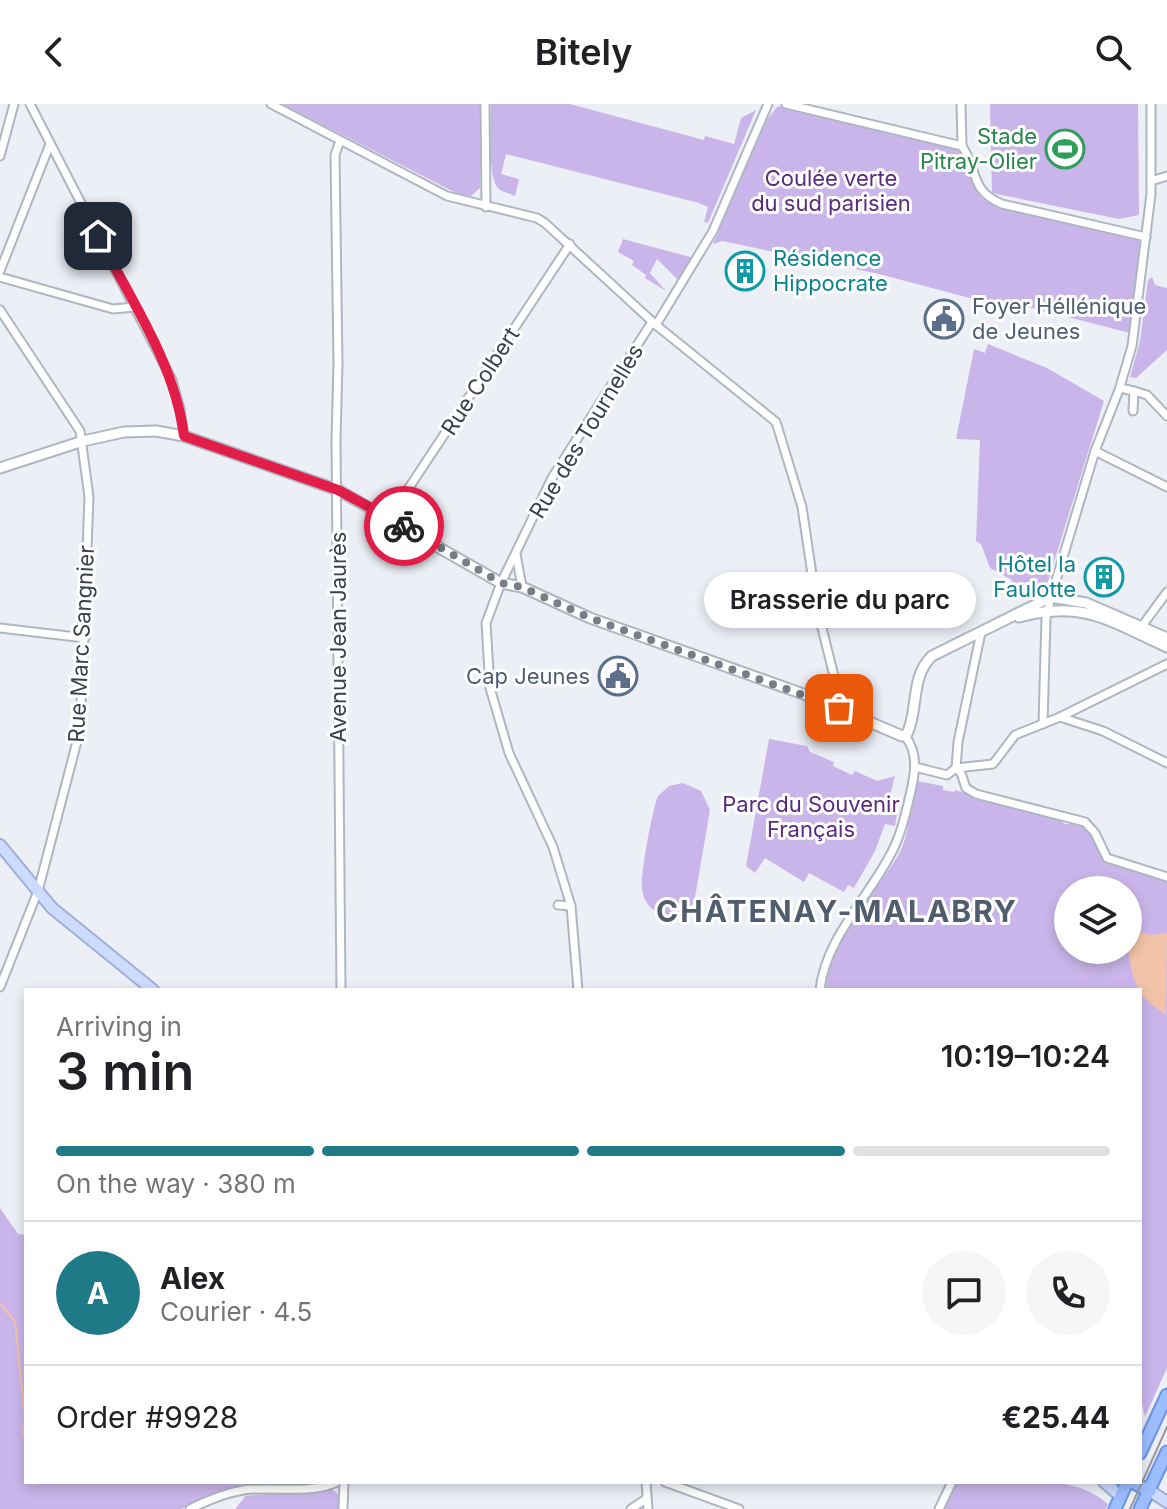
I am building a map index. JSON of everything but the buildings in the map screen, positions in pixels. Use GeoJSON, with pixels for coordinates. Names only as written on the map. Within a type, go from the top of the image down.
{"type":"FeatureCollection","features":[{"type":"Feature","properties":{"kind":"main road"},"geometry":{"type":"LineString","coordinates":[[0,845],[55,911],[151,988]]}},
{"type":"Feature","properties":{"kind":"main road"},"geometry":{"type":"LineString","coordinates":[[1142,1449],[1167,1395]]}},
{"type":"Feature","properties":{"kind":"main road"},"geometry":{"type":"LineString","coordinates":[[1106,1484],[1120,1496],[1145,1508],[1167,1452]]}},
{"type":"Feature","properties":{"kind":"main road"},"geometry":{"type":"LineString","coordinates":[[1115,1509],[1129,1484]]}},
{"type":"Feature","properties":{"kind":"main road"},"geometry":{"type":"LineString","coordinates":[[1134,1484],[1167,1502]]}},
{"type":"Feature","properties":{"kind":"street"},"geometry":{"type":"LineString","coordinates":[[0,156],[14,104]]}},
{"type":"Feature","properties":{"kind":"street"},"geometry":{"type":"LineString","coordinates":[[30,104],[172,380],[184,436]]}},
{"type":"Feature","properties":{"kind":"street"},"geometry":{"type":"LineString","coordinates":[[271,104],[447,196],[537,218],[570,244],[654,324],[776,422],[802,507],[817,608],[834,676],[834,686],[825,702]]}},
{"type":"Feature","properties":{"kind":"street"},"geometry":{"type":"LineString","coordinates":[[485,104],[486,207]]}},
{"type":"Feature","properties":{"kind":"street","name":"Rue des Tournelles"},"geometry":{"type":"LineString","coordinates":[[578,988],[571,906],[553,847],[509,753],[490,688],[486,623],[501,583],[552,478],[696,262],[713,231],[768,104]]}},
{"type":"Feature","properties":{"kind":"street"},"geometry":{"type":"LineString","coordinates":[[786,104],[962,146]]}},
{"type":"Feature","properties":{"kind":"street"},"geometry":{"type":"LineString","coordinates":[[961,104],[962,146],[968,154],[976,182],[988,198],[1002,204],[1146,237]]}},
{"type":"Feature","properties":{"kind":"street"},"geometry":{"type":"LineString","coordinates":[[1043,724],[1051,597],[1095,451],[1120,388],[1132,346],[1151,181],[1151,104]]}},
{"type":"Feature","properties":{"kind":"street","name":"Avenue Jean Jaurès"},"geometry":{"type":"LineString","coordinates":[[340,141],[335,155],[341,988]]}},
{"type":"Feature","properties":{"kind":"street"},"geometry":{"type":"LineString","coordinates":[[50,144],[0,274],[113,309],[135,307]]}},
{"type":"Feature","properties":{"kind":"street"},"geometry":{"type":"LineString","coordinates":[[1151,181],[1167,176]]}},
{"type":"Feature","properties":{"kind":"street","name":"Rue Colbert"},"geometry":{"type":"LineString","coordinates":[[389,518],[570,244]]}},
{"type":"Feature","properties":{"kind":"street"},"geometry":{"type":"LineString","coordinates":[[0,310],[80,431],[83,441]]}},
{"type":"Feature","properties":{"kind":"street"},"geometry":{"type":"LineString","coordinates":[[1120,388],[1147,395],[1167,416]]}},
{"type":"Feature","properties":{"kind":"street"},"geometry":{"type":"LineString","coordinates":[[1133,411],[1134,391]]}},
{"type":"Feature","properties":{"kind":"street"},"geometry":{"type":"LineString","coordinates":[[0,468],[83,441],[124,432],[156,431],[184,436],[338,490],[501,583],[522,587],[590,618],[825,702],[905,736],[912,747],[915,767],[899,836],[832,952],[820,988]]}},
{"type":"Feature","properties":{"kind":"street","name":"Rue Marc Sangnier"},"geometry":{"type":"LineString","coordinates":[[0,987],[38,891],[80,730],[89,497],[83,441]]}},
{"type":"Feature","properties":{"kind":"street"},"geometry":{"type":"LineString","coordinates":[[1095,451],[1167,487]]}},
{"type":"Feature","properties":{"kind":"street"},"geometry":{"type":"LineString","coordinates":[[516,552],[522,587]]}},
{"type":"Feature","properties":{"kind":"street"},"geometry":{"type":"LineString","coordinates":[[1142,626],[1167,592]]}},
{"type":"Feature","properties":{"kind":"street"},"geometry":{"type":"LineString","coordinates":[[905,736],[912,720],[916,684],[926,661],[1051,597],[1086,603],[1167,638]]}},
{"type":"Feature","properties":{"kind":"street"},"geometry":{"type":"LineString","coordinates":[[1010,619],[1048,611],[1085,611],[1103,616],[1167,647]]}},
{"type":"Feature","properties":{"kind":"street"},"geometry":{"type":"LineString","coordinates":[[0,628],[85,638]]}},
{"type":"Feature","properties":{"kind":"street"},"geometry":{"type":"LineString","coordinates":[[981,632],[958,742],[956,768],[966,788],[976,794],[1085,822],[1095,833],[1107,858],[1167,877]]}},
{"type":"Feature","properties":{"kind":"street"},"geometry":{"type":"LineString","coordinates":[[915,767],[947,775],[956,768],[993,764],[1015,735],[1060,717],[1167,664]]}},
{"type":"Feature","properties":{"kind":"street"},"geometry":{"type":"LineString","coordinates":[[1060,717],[1103,731],[1167,763]]}},
{"type":"Feature","properties":{"kind":"street"},"geometry":{"type":"LineString","coordinates":[[558,905],[571,906]]}},
{"type":"Feature","properties":{"kind":"street"},"geometry":{"type":"LineString","coordinates":[[190,1509],[243,1490],[326,1484]]}},
{"type":"Feature","properties":{"kind":"street"},"geometry":{"type":"LineString","coordinates":[[343,1509],[344,1484]]}},
{"type":"Feature","properties":{"kind":"street"},"geometry":{"type":"LineString","coordinates":[[646,1484],[648,1509]]}},
{"type":"Feature","properties":{"kind":"street"},"geometry":{"type":"LineString","coordinates":[[670,1484],[739,1509]]}},
{"type":"Feature","properties":{"kind":"street"},"geometry":{"type":"LineString","coordinates":[[939,1509],[951,1484]]}},
{"type":"Feature","properties":{"kind":"street"},"geometry":{"type":"LineString","coordinates":[[631,1509],[646,1499]]}},
{"type":"Feature","properties":{"kind":"green space"},"geometry":{"type":"Polygon","coordinates":[[[282,104],[480,104],[480,188],[471,196],[458,194],[282,104]]]}},
{"type":"Feature","properties":{"kind":"green space","name":"Coulée verte du sud parisien"},"geometry":{"type":"Polygon","coordinates":[[[491,104],[570,104],[704,140],[705,136],[734,144],[741,118],[756,110],[708,223],[704,222],[708,207],[699,203],[506,154],[501,174],[519,179],[515,196],[502,191],[492,172],[491,104]]]}},
{"type":"Feature","properties":{"kind":"green space","name":"Stade Pitray-Olier"},"geometry":{"type":"Polygon","coordinates":[[[990,104],[1138,104],[1139,215],[1119,219],[992,193],[990,104]]]}},
{"type":"Feature","properties":{"kind":"green space","name":"Coulée verte du sud parisien"},"geometry":{"type":"Polygon","coordinates":[[[778,106],[957,148],[966,160],[975,189],[986,201],[1138,240],[1141,246],[1130,333],[1005,301],[997,300],[996,305],[879,274],[722,241],[713,244],[767,119],[778,106]]]}},
{"type":"Feature","properties":{"kind":"green space"},"geometry":{"type":"Polygon","coordinates":[[[623,239],[694,258],[678,280],[657,259],[650,273],[666,291],[645,278],[646,275],[632,265],[634,261],[618,252],[623,239]]]}},
{"type":"Feature","properties":{"kind":"green space"},"geometry":{"type":"Polygon","coordinates":[[[1152,277],[1155,285],[1167,288],[1167,350],[1136,378],[1130,377],[1140,341],[1148,280],[1152,277]]]}},
{"type":"Feature","properties":{"kind":"green space"},"geometry":{"type":"Polygon","coordinates":[[[988,344],[1047,368],[1104,401],[1046,588],[1042,593],[1023,600],[1007,590],[1012,580],[990,568],[981,544],[976,541],[980,440],[956,439],[974,349],[985,353],[988,344]]]}},
{"type":"Feature","properties":{"kind":"green space","name":"Parc du Souvenir Français"},"geometry":{"type":"Polygon","coordinates":[[[769,739],[807,746],[810,752],[834,762],[833,766],[852,775],[855,771],[877,781],[895,776],[887,807],[898,809],[895,826],[885,824],[875,851],[854,888],[848,885],[844,892],[809,873],[804,882],[765,858],[755,873],[746,866],[769,739]]]}},
{"type":"Feature","properties":{"kind":"green space"},"geometry":{"type":"Polygon","coordinates":[[[917,781],[943,786],[943,790],[955,790],[990,800],[991,803],[1055,817],[1065,824],[1080,824],[1092,833],[1105,862],[1167,881],[1167,1368],[1145,1417],[1142,1404],[1142,988],[826,988],[834,956],[843,938],[900,851],[917,781]]]}},
{"type":"Feature","properties":{"kind":"green space"},"geometry":{"type":"Polygon","coordinates":[[[683,783],[701,791],[710,810],[694,903],[682,913],[666,915],[653,910],[645,899],[643,871],[658,796],[669,786],[683,783]]]}},
{"type":"Feature","properties":{"kind":"green space"},"geometry":{"type":"Polygon","coordinates":[[[0,1208],[18,1234],[24,1235],[24,1484],[288,1484],[248,1486],[181,1509],[0,1509],[0,1208]]]}},
{"type":"Feature","properties":{"kind":"green space"},"geometry":{"type":"Polygon","coordinates":[[[957,1484],[1062,1484],[1093,1494],[1108,1504],[1106,1509],[944,1509],[957,1484]]]}},
{"type":"Feature","properties":{"kind":"green space"},"geometry":{"type":"Polygon","coordinates":[[[332,1489],[339,1495],[339,1509],[235,1509],[243,1496],[332,1489]]]}},
{"type":"Feature","properties":{"kind":"shaded area"},"geometry":{"type":"Polygon","coordinates":[[[1142,932],[1167,933],[1166,1016],[1144,997],[1142,988],[1138,988],[1131,964],[1142,964],[1142,932]]]}},
{"type":"Feature","properties":{"kind":"waterway"},"geometry":{"type":"LineString","coordinates":[[0,1304],[15,1321],[24,1410]]}},
{"type":"Feature","properties":{"kind":"waterway"},"geometry":{"type":"LineString","coordinates":[[24,1426],[24,1436]]}},
{"type":"Feature","properties":{"kind":"tram line"},"geometry":{"type":"LineString","coordinates":[[1142,1482],[1167,1427]]}},
{"type":"Feature","properties":{"kind":"tram line"},"geometry":{"type":"LineString","coordinates":[[1130,1509],[1141,1484]]}},
{"type":"Feature","properties":{"kind":"way so far"},"geometry":{"type":"LineString","coordinates":[[404,526],[501,583],[522,587],[590,618],[839,708]]}},
{"type":"Feature","properties":{"kind":"place","name":"Stade Pitray-Olier"},"geometry":{"type":"Point","coordinates":[1065,149]}},
{"type":"Feature","properties":{"kind":"place","name":"Résidence Hippocrate"},"geometry":{"type":"Point","coordinates":[745,271]}},
{"type":"Feature","properties":{"kind":"place","name":"Foyer Héllénique de Jeunes"},"geometry":{"type":"Point","coordinates":[944,319]}},
{"type":"Feature","properties":{"kind":"place","name":"Hôtel la Faulotte"},"geometry":{"type":"Point","coordinates":[1104,577]}},
{"type":"Feature","properties":{"kind":"place","name":"Cap Jeunes"},"geometry":{"type":"Point","coordinates":[618,676]}},
{"type":"Feature","properties":{"kind":"place","name":"Brasserie du parc"},"geometry":{"type":"Point","coordinates":[839,708]}},
{"type":"Feature","properties":{"kind":"district","name":"CHÂTENAY-MALABRY"},"geometry":{"type":"Point","coordinates":[837,911]}},
{"type":"Feature","properties":{"kind":"route"},"geometry":{"type":"LineString","coordinates":[[98,236],[172,380],[184,436],[338,490],[404,526]]}}]}
